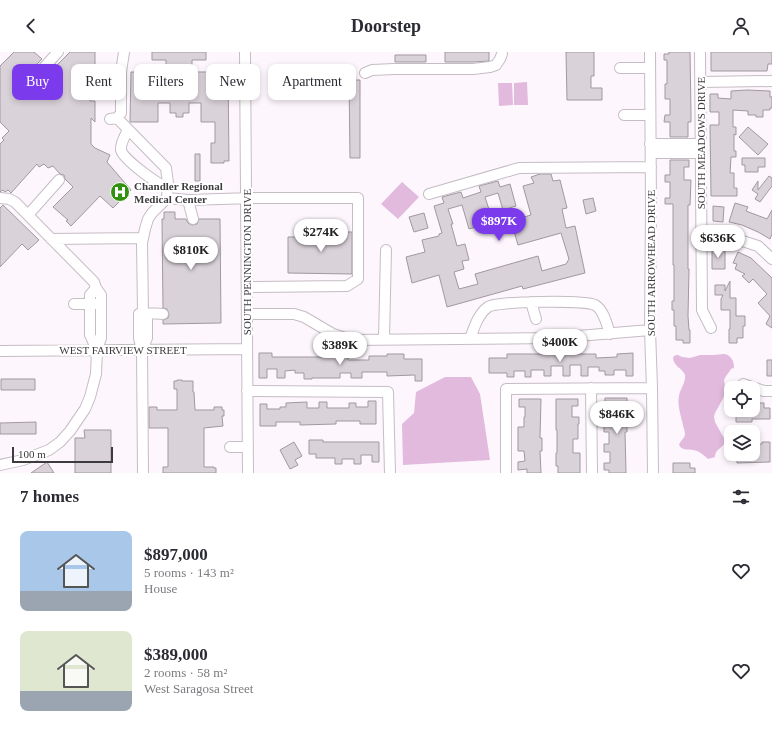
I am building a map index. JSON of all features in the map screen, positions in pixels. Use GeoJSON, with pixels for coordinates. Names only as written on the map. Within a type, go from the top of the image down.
{"type":"FeatureCollection","features":[{"type":"Feature","properties":{"kind":"street"},"geometry":{"type":"LineString","coordinates":[[47,64],[58,52]]}},
{"type":"Feature","properties":{"kind":"street"},"geometry":{"type":"LineString","coordinates":[[124,52],[121,77],[121,113],[114,118],[128,129],[166,168],[168,187],[167,198],[148,219],[142,243],[143,314],[148,338],[142,350],[143,473]]}},
{"type":"Feature","properties":{"kind":"street","name":"SOUTH PENNINGTON DRIVE"},"geometry":{"type":"LineString","coordinates":[[245,52],[248,473]]}},
{"type":"Feature","properties":{"kind":"street","name":"SOUTH ARROWHEAD DRIVE"},"geometry":{"type":"LineString","coordinates":[[650,52],[652,209],[650,330],[653,473]]}},
{"type":"Feature","properties":{"kind":"street","name":"SOUTH MEADOWS DRIVE"},"geometry":{"type":"LineString","coordinates":[[700,52],[702,310],[710,328]]}},
{"type":"Feature","properties":{"kind":"street"},"geometry":{"type":"LineString","coordinates":[[365,73],[372,70],[473,69],[490,67],[496,65],[502,54]]}},
{"type":"Feature","properties":{"kind":"street"},"geometry":{"type":"LineString","coordinates":[[620,68],[650,68]]}},
{"type":"Feature","properties":{"kind":"street"},"geometry":{"type":"LineString","coordinates":[[700,82],[772,80]]}},
{"type":"Feature","properties":{"kind":"street"},"geometry":{"type":"LineString","coordinates":[[624,115],[650,115]]}},
{"type":"Feature","properties":{"kind":"street"},"geometry":{"type":"LineString","coordinates":[[128,129],[122,145],[121,150],[123,154],[139,170],[160,185],[168,187]]}},
{"type":"Feature","properties":{"kind":"street"},"geometry":{"type":"LineString","coordinates":[[651,149],[700,149]]}},
{"type":"Feature","properties":{"kind":"street"},"geometry":{"type":"LineString","coordinates":[[429,194],[519,168],[651,166]]}},
{"type":"Feature","properties":{"kind":"street"},"geometry":{"type":"LineString","coordinates":[[28,215],[59,180]]}},
{"type":"Feature","properties":{"kind":"street"},"geometry":{"type":"LineString","coordinates":[[0,198],[10,198],[94,282],[96,288],[90,295],[96,304],[101,338],[97,350],[96,374],[90,397],[85,409],[70,431],[60,442],[49,450],[23,460],[0,465]]}},
{"type":"Feature","properties":{"kind":"street"},"geometry":{"type":"LineString","coordinates":[[167,198],[188,200],[246,198],[358,198],[358,279],[347,286],[247,287]]}},
{"type":"Feature","properties":{"kind":"street"},"geometry":{"type":"LineString","coordinates":[[188,200],[193,219]]}},
{"type":"Feature","properties":{"kind":"street"},"geometry":{"type":"LineString","coordinates":[[701,235],[717,234],[730,236],[758,246],[772,259]]}},
{"type":"Feature","properties":{"kind":"street"},"geometry":{"type":"LineString","coordinates":[[51,239],[143,238]]}},
{"type":"Feature","properties":{"kind":"street"},"geometry":{"type":"LineString","coordinates":[[384,339],[386,250]]}},
{"type":"Feature","properties":{"kind":"street"},"geometry":{"type":"LineString","coordinates":[[470,339],[478,320],[491,305],[530,302],[590,303],[596,305],[601,310],[610,334]]}},
{"type":"Feature","properties":{"kind":"street"},"geometry":{"type":"LineString","coordinates":[[530,302],[536,319]]}},
{"type":"Feature","properties":{"kind":"street"},"geometry":{"type":"LineString","coordinates":[[74,304],[96,304]]}},
{"type":"Feature","properties":{"kind":"street"},"geometry":{"type":"LineString","coordinates":[[143,314],[163,314]]}},
{"type":"Feature","properties":{"kind":"street"},"geometry":{"type":"LineString","coordinates":[[247,314],[294,314],[304,317],[333,334],[351,340],[554,338],[650,330]]}},
{"type":"Feature","properties":{"kind":"street","name":"WEST FAIRVIEW STREET"},"geometry":{"type":"LineString","coordinates":[[0,350],[247,349]]}},
{"type":"Feature","properties":{"kind":"street"},"geometry":{"type":"LineString","coordinates":[[591,388],[592,473]]}},
{"type":"Feature","properties":{"kind":"street"},"geometry":{"type":"LineString","coordinates":[[506,473],[506,389],[652,388]]}},
{"type":"Feature","properties":{"kind":"street"},"geometry":{"type":"LineString","coordinates":[[760,390],[772,391]]}},
{"type":"Feature","properties":{"kind":"street"},"geometry":{"type":"LineString","coordinates":[[247,391],[388,392],[390,473]]}},
{"type":"Feature","properties":{"kind":"street"},"geometry":{"type":"LineString","coordinates":[[230,447],[248,447]]}},
{"type":"Feature","properties":{"kind":"shaded area"},"geometry":{"type":"Polygon","coordinates":[[[527,82],[528,105],[514,105],[514,83],[527,82]]]}},
{"type":"Feature","properties":{"kind":"shaded area"},"geometry":{"type":"Polygon","coordinates":[[[498,83],[512,83],[513,105],[499,106],[498,83]]]}},
{"type":"Feature","properties":{"kind":"shaded area"},"geometry":{"type":"Polygon","coordinates":[[[402,182],[419,197],[398,219],[381,204],[402,182]]]}},
{"type":"Feature","properties":{"kind":"shaded area"},"geometry":{"type":"Polygon","coordinates":[[[724,354],[729,356],[732,359],[734,367],[724,380],[724,397],[714,417],[715,422],[724,438],[724,444],[715,454],[715,457],[708,459],[694,450],[685,449],[679,445],[685,434],[678,403],[685,381],[685,375],[676,365],[673,357],[678,355],[690,358],[700,355],[724,354]]]}},
{"type":"Feature","properties":{"kind":"shaded area"},"geometry":{"type":"Polygon","coordinates":[[[445,377],[471,377],[480,394],[490,460],[403,465],[402,424],[414,413],[416,392],[445,377]]]}},
{"type":"Feature","properties":{"kind":"building"},"geometry":{"type":"Polygon","coordinates":[[[14,52],[34,52],[42,59],[37,64],[12,64],[12,100],[63,100],[63,64],[58,64],[70,52],[95,52],[95,64],[71,64],[71,100],[95,101],[95,122],[91,118],[91,144],[95,148],[110,155],[107,162],[131,190],[113,208],[100,196],[71,226],[66,221],[68,220],[53,207],[73,187],[65,179],[64,175],[60,174],[53,166],[48,168],[44,164],[39,167],[37,164],[11,193],[8,190],[5,192],[3,190],[0,192],[0,144],[4,140],[2,138],[9,131],[0,122],[0,66],[14,52]]]}},
{"type":"Feature","properties":{"kind":"building"},"geometry":{"type":"Polygon","coordinates":[[[152,52],[206,52],[206,60],[192,60],[192,64],[166,64],[166,60],[152,60],[152,52]]]}},
{"type":"Feature","properties":{"kind":"building"},"geometry":{"type":"Polygon","coordinates":[[[445,52],[489,52],[489,61],[445,62],[445,52]]]}},
{"type":"Feature","properties":{"kind":"building"},"geometry":{"type":"Polygon","coordinates":[[[566,52],[594,52],[594,76],[591,76],[591,88],[602,88],[602,100],[567,100],[566,52]]]}},
{"type":"Feature","properties":{"kind":"building"},"geometry":{"type":"Polygon","coordinates":[[[669,52],[690,52],[691,122],[688,122],[688,137],[670,137],[670,122],[664,122],[665,115],[670,115],[670,99],[665,99],[665,84],[667,84],[667,60],[664,60],[664,54],[669,54],[669,52]]]}},
{"type":"Feature","properties":{"kind":"building"},"geometry":{"type":"Polygon","coordinates":[[[711,52],[772,52],[772,64],[768,64],[767,71],[711,71],[711,52]]]}},
{"type":"Feature","properties":{"kind":"building"},"geometry":{"type":"Polygon","coordinates":[[[395,55],[426,55],[426,62],[395,62],[395,55]]]}},
{"type":"Feature","properties":{"kind":"building"},"geometry":{"type":"Polygon","coordinates":[[[131,72],[134,72],[134,100],[198,100],[198,72],[206,72],[206,100],[228,100],[229,161],[224,161],[224,163],[211,163],[211,143],[215,143],[215,122],[201,122],[201,103],[189,103],[189,113],[183,113],[183,117],[176,117],[176,113],[170,113],[170,103],[158,103],[158,122],[130,122],[131,72]]]}},
{"type":"Feature","properties":{"kind":"building"},"geometry":{"type":"Polygon","coordinates":[[[356,80],[360,80],[360,158],[350,158],[349,100],[356,100],[356,80]]]}},
{"type":"Feature","properties":{"kind":"building"},"geometry":{"type":"Polygon","coordinates":[[[731,91],[770,91],[770,97],[772,97],[772,108],[770,108],[770,110],[763,110],[763,117],[748,115],[748,111],[733,110],[733,127],[736,127],[736,135],[734,134],[734,151],[736,151],[736,157],[731,157],[730,173],[734,173],[734,188],[737,188],[737,196],[711,196],[710,125],[719,125],[719,112],[710,112],[710,94],[718,94],[718,98],[731,99],[731,91]]]}},
{"type":"Feature","properties":{"kind":"building"},"geometry":{"type":"Polygon","coordinates":[[[748,127],[768,144],[758,155],[739,137],[748,127]]]}},
{"type":"Feature","properties":{"kind":"building"},"geometry":{"type":"Polygon","coordinates":[[[195,154],[200,154],[200,181],[195,181],[195,154]]]}},
{"type":"Feature","properties":{"kind":"building"},"geometry":{"type":"Polygon","coordinates":[[[742,158],[765,158],[765,167],[758,167],[758,172],[745,172],[745,165],[742,165],[742,158]]]}},
{"type":"Feature","properties":{"kind":"building"},"geometry":{"type":"Polygon","coordinates":[[[670,160],[689,160],[689,167],[684,167],[684,180],[691,180],[690,205],[688,205],[688,316],[690,343],[683,343],[683,340],[676,340],[674,310],[672,310],[672,301],[674,301],[673,204],[665,204],[665,198],[670,198],[670,182],[665,182],[665,175],[670,175],[670,160]]]}},
{"type":"Feature","properties":{"kind":"building"},"geometry":{"type":"Polygon","coordinates":[[[540,174],[551,174],[553,181],[560,180],[567,208],[562,209],[566,228],[575,226],[585,273],[523,289],[522,286],[447,307],[439,275],[412,283],[406,257],[425,252],[422,240],[439,236],[439,234],[442,233],[434,206],[444,203],[442,197],[461,192],[463,198],[481,192],[479,186],[498,181],[500,187],[510,184],[516,206],[503,210],[498,193],[485,197],[493,222],[469,229],[462,205],[448,209],[453,224],[451,224],[457,246],[465,244],[469,260],[462,261],[464,269],[454,272],[459,289],[478,284],[475,274],[538,256],[542,271],[566,264],[569,259],[561,233],[518,245],[511,221],[531,215],[523,186],[534,183],[531,177],[540,174]]]}},
{"type":"Feature","properties":{"kind":"building"},"geometry":{"type":"Polygon","coordinates":[[[769,176],[772,178],[772,186],[760,202],[755,199],[758,194],[752,190],[758,181],[758,190],[769,176]]]}},
{"type":"Feature","properties":{"kind":"building"},"geometry":{"type":"Polygon","coordinates":[[[593,198],[596,211],[586,214],[583,200],[593,198]]]}},
{"type":"Feature","properties":{"kind":"building"},"geometry":{"type":"Polygon","coordinates":[[[735,203],[748,207],[746,211],[767,219],[772,210],[772,234],[770,239],[742,225],[729,222],[735,203]]]}},
{"type":"Feature","properties":{"kind":"building"},"geometry":{"type":"Polygon","coordinates":[[[3,205],[39,240],[28,250],[22,244],[0,267],[0,208],[3,205]]]}},
{"type":"Feature","properties":{"kind":"building"},"geometry":{"type":"Polygon","coordinates":[[[713,206],[724,207],[723,222],[713,221],[713,206]]]}},
{"type":"Feature","properties":{"kind":"building"},"geometry":{"type":"Polygon","coordinates":[[[164,212],[175,212],[175,219],[186,219],[188,223],[192,225],[197,224],[199,219],[220,219],[221,323],[163,324],[163,320],[168,318],[169,314],[167,309],[163,308],[162,219],[164,219],[164,212]]]}},
{"type":"Feature","properties":{"kind":"building"},"geometry":{"type":"Polygon","coordinates":[[[424,213],[428,228],[414,232],[409,217],[424,213]]]}},
{"type":"Feature","properties":{"kind":"building"},"geometry":{"type":"Polygon","coordinates":[[[301,232],[352,232],[352,274],[288,273],[288,237],[301,237],[301,232]]]}},
{"type":"Feature","properties":{"kind":"building"},"geometry":{"type":"Polygon","coordinates":[[[712,249],[725,249],[725,269],[712,269],[712,249]]]}},
{"type":"Feature","properties":{"kind":"building"},"geometry":{"type":"Polygon","coordinates":[[[738,252],[751,258],[772,278],[772,328],[766,324],[770,316],[758,303],[767,294],[753,279],[749,283],[742,276],[745,274],[735,269],[737,264],[733,263],[738,252]]]}},
{"type":"Feature","properties":{"kind":"building"},"geometry":{"type":"Polygon","coordinates":[[[730,281],[730,298],[736,298],[736,316],[745,316],[743,338],[737,338],[737,343],[729,343],[730,310],[721,310],[721,299],[723,295],[715,295],[715,285],[725,285],[725,291],[730,281]]]}},
{"type":"Feature","properties":{"kind":"building"},"geometry":{"type":"Polygon","coordinates":[[[575,352],[575,354],[596,354],[596,358],[617,357],[617,354],[633,353],[633,376],[626,376],[626,370],[614,370],[614,375],[605,375],[605,371],[599,371],[599,367],[588,367],[588,376],[581,376],[581,365],[570,365],[570,376],[563,376],[563,366],[551,366],[551,376],[544,376],[544,370],[531,370],[531,377],[525,377],[525,371],[514,371],[514,377],[507,377],[507,373],[489,373],[489,358],[507,358],[507,354],[575,352]]]}},
{"type":"Feature","properties":{"kind":"building"},"geometry":{"type":"Polygon","coordinates":[[[259,353],[272,353],[272,357],[348,356],[348,360],[369,360],[369,356],[404,354],[404,359],[422,359],[422,381],[415,381],[415,375],[387,376],[387,372],[362,372],[362,378],[351,378],[351,373],[340,373],[340,378],[304,379],[304,373],[295,373],[295,370],[285,371],[285,378],[277,378],[277,369],[267,369],[267,378],[259,378],[259,353]]]}},
{"type":"Feature","properties":{"kind":"building"},"geometry":{"type":"Polygon","coordinates":[[[767,360],[772,360],[772,376],[767,376],[767,360]]]}},
{"type":"Feature","properties":{"kind":"building"},"geometry":{"type":"Polygon","coordinates":[[[1,379],[35,379],[35,390],[1,390],[1,379]]]}},
{"type":"Feature","properties":{"kind":"building"},"geometry":{"type":"Polygon","coordinates":[[[174,381],[193,381],[195,410],[214,410],[214,407],[222,407],[222,410],[224,410],[224,416],[222,416],[223,426],[204,428],[204,467],[216,468],[216,473],[163,473],[163,467],[168,467],[168,428],[149,428],[149,407],[157,407],[157,410],[177,410],[177,389],[174,389],[174,381]]]}},
{"type":"Feature","properties":{"kind":"building"},"geometry":{"type":"Polygon","coordinates":[[[605,398],[627,398],[627,432],[625,432],[626,473],[609,473],[609,470],[604,470],[604,463],[610,463],[610,452],[604,452],[604,444],[609,444],[609,432],[604,432],[604,425],[612,425],[610,406],[605,406],[605,398]]]}},
{"type":"Feature","properties":{"kind":"building"},"geometry":{"type":"Polygon","coordinates":[[[519,399],[541,399],[541,473],[527,473],[527,469],[518,470],[518,462],[525,461],[524,451],[518,451],[518,427],[524,427],[525,417],[525,407],[519,407],[519,399]]]}},
{"type":"Feature","properties":{"kind":"building"},"geometry":{"type":"Polygon","coordinates":[[[556,399],[578,399],[578,406],[572,406],[572,417],[579,417],[578,439],[573,439],[573,453],[580,453],[580,473],[558,473],[558,466],[556,466],[556,399]]]}},
{"type":"Feature","properties":{"kind":"building"},"geometry":{"type":"Polygon","coordinates":[[[368,401],[376,401],[376,424],[360,424],[360,421],[336,421],[336,424],[300,425],[300,422],[276,422],[276,426],[260,426],[260,404],[267,404],[267,409],[280,409],[280,407],[286,407],[286,403],[307,402],[307,408],[319,408],[319,402],[327,402],[327,408],[349,408],[349,403],[356,403],[356,407],[368,407],[368,401]]]}},
{"type":"Feature","properties":{"kind":"building"},"geometry":{"type":"Polygon","coordinates":[[[760,403],[764,403],[764,408],[770,408],[770,419],[752,419],[752,422],[736,422],[736,417],[760,417],[760,403]]]}},
{"type":"Feature","properties":{"kind":"building"},"geometry":{"type":"Polygon","coordinates":[[[36,422],[36,434],[0,434],[0,423],[36,422]]]}},
{"type":"Feature","properties":{"kind":"building"},"geometry":{"type":"Polygon","coordinates":[[[84,430],[111,430],[111,473],[75,473],[75,438],[85,438],[84,430]]]}},
{"type":"Feature","properties":{"kind":"building"},"geometry":{"type":"Polygon","coordinates":[[[309,440],[323,440],[323,442],[379,442],[379,462],[372,462],[372,455],[361,455],[361,464],[354,464],[354,459],[342,459],[342,464],[335,464],[335,458],[316,458],[316,454],[309,454],[309,440]]]}},
{"type":"Feature","properties":{"kind":"building"},"geometry":{"type":"Polygon","coordinates":[[[294,442],[302,456],[295,460],[298,465],[290,469],[280,450],[294,442]]]}},
{"type":"Feature","properties":{"kind":"building"},"geometry":{"type":"Polygon","coordinates":[[[762,442],[770,442],[770,462],[737,463],[737,461],[760,461],[760,444],[762,444],[762,442]]]}},
{"type":"Feature","properties":{"kind":"building"},"geometry":{"type":"Polygon","coordinates":[[[47,462],[54,473],[31,473],[47,462]]]}},
{"type":"Feature","properties":{"kind":"building"},"geometry":{"type":"Polygon","coordinates":[[[673,463],[690,463],[690,468],[695,468],[695,473],[673,473],[673,463]]]}},
{"type":"Feature","properties":{"kind":"place","name":"Chandler Regional Medical Center"},"geometry":{"type":"Point","coordinates":[120,192]}}]}
